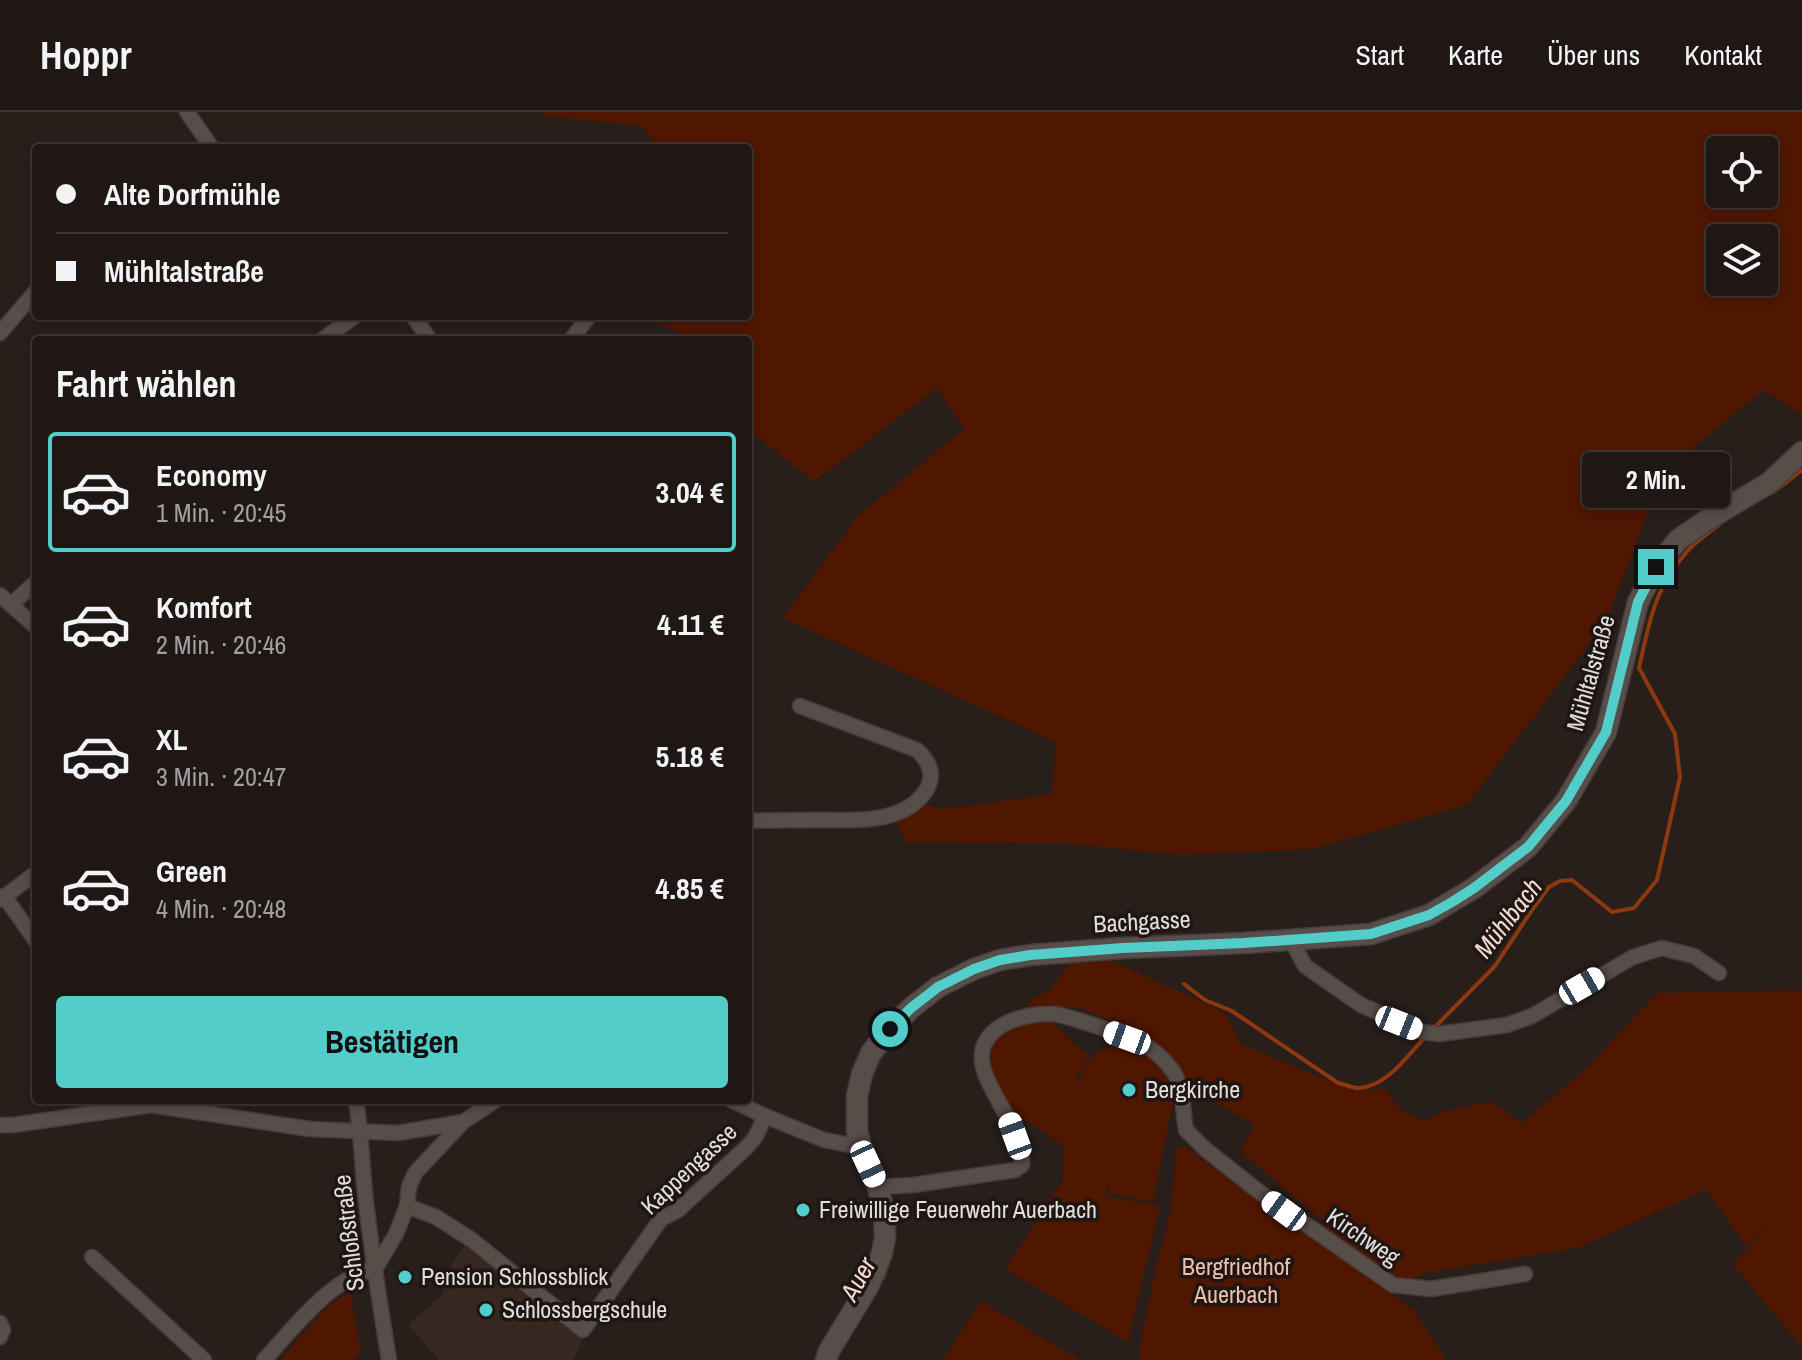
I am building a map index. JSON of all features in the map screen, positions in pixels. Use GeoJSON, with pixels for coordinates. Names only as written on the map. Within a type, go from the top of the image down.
{"type":"FeatureCollection","features":[{"type":"Feature","properties":{"kind":"main road","name":"Mühltalstraße"},"geometry":{"type":"LineString","coordinates":[[1291,940],[1371,934],[1429,915],[1474,888],[1528,847],[1566,801],[1606,732],[1638,602],[1656,567],[1678,540],[1769,483],[1802,452]]}},
{"type":"Feature","properties":{"kind":"main road","name":"Bachgasse"},"geometry":{"type":"LineString","coordinates":[[826,1360],[869,1285],[882,1253],[885,1224],[878,1187],[861,1147],[856,1116],[862,1074],[871,1053],[911,1008],[938,987],[1000,960],[1138,947],[1291,940]]}},
{"type":"Feature","properties":{"kind":"street"},"geometry":{"type":"LineString","coordinates":[[187,112],[209,144]]}},
{"type":"Feature","properties":{"kind":"street"},"geometry":{"type":"LineString","coordinates":[[0,333],[32,296]]}},
{"type":"Feature","properties":{"kind":"street"},"geometry":{"type":"LineString","coordinates":[[328,336],[350,320]]}},
{"type":"Feature","properties":{"kind":"street"},"geometry":{"type":"LineString","coordinates":[[12,604],[32,586]]}},
{"type":"Feature","properties":{"kind":"street"},"geometry":{"type":"LineString","coordinates":[[0,595],[32,623]]}},
{"type":"Feature","properties":{"kind":"street"},"geometry":{"type":"LineString","coordinates":[[752,821],[875,819],[915,802],[930,783],[929,764],[917,750],[800,706]]}},
{"type":"Feature","properties":{"kind":"street"},"geometry":{"type":"LineString","coordinates":[[32,876],[2,898],[32,936]]}},
{"type":"Feature","properties":{"kind":"street"},"geometry":{"type":"LineString","coordinates":[[1291,940],[1305,966],[1349,998],[1370,1010],[1428,1033],[1520,1021],[1633,957],[1662,948],[1694,956],[1719,973]]}},
{"type":"Feature","properties":{"kind":"street","name":"Kirchweg"},"geometry":{"type":"LineString","coordinates":[[878,1187],[1015,1170],[1022,1165],[1022,1154],[1009,1117],[986,1079],[981,1055],[990,1034],[1013,1020],[1055,1014],[1141,1043],[1160,1057],[1174,1073],[1183,1095],[1186,1130],[1205,1149],[1275,1204],[1393,1285],[1431,1289],[1525,1274]]}},
{"type":"Feature","properties":{"kind":"street"},"geometry":{"type":"LineString","coordinates":[[0,1125],[134,1104]]}},
{"type":"Feature","properties":{"kind":"street"},"geometry":{"type":"LineString","coordinates":[[157,1104],[310,1129],[398,1133],[463,1122]]}},
{"type":"Feature","properties":{"kind":"street","name":"Schloßstraße"},"geometry":{"type":"LineString","coordinates":[[357,1104],[365,1191],[389,1360]]}},
{"type":"Feature","properties":{"kind":"street"},"geometry":{"type":"LineString","coordinates":[[264,1360],[322,1299],[348,1279],[375,1269],[396,1234],[415,1173],[463,1122],[490,1104]]}},
{"type":"Feature","properties":{"kind":"street"},"geometry":{"type":"LineString","coordinates":[[740,1104],[824,1140],[861,1147]]}},
{"type":"Feature","properties":{"kind":"street","name":"Kappengasse"},"geometry":{"type":"LineString","coordinates":[[407,1206],[436,1217],[472,1240],[583,1330],[661,1219],[677,1211],[748,1146],[765,1116]]}},
{"type":"Feature","properties":{"kind":"street"},"geometry":{"type":"LineString","coordinates":[[92,1257],[204,1360]]}},
{"type":"Feature","properties":{"kind":"street"},"geometry":{"type":"LineString","coordinates":[[0,1323],[3,1330],[0,1337]]}},
{"type":"Feature","properties":{"kind":"shaded area","name":"Schlossbergschule"},"geometry":{"type":"Polygon","coordinates":[[[467,1242],[583,1340],[573,1360],[439,1360],[408,1325],[442,1295],[450,1266],[467,1242]]]}},
{"type":"Feature","properties":{"kind":"green space"},"geometry":{"type":"Polygon","coordinates":[[[543,112],[1802,112],[1802,415],[1764,390],[1663,472],[1607,620],[1467,805],[1312,849],[1182,855],[1071,844],[905,842],[896,821],[925,804],[942,809],[1052,794],[1056,742],[783,618],[857,517],[964,429],[937,388],[814,482],[752,432],[752,336],[679,336],[674,329],[647,320],[752,320],[752,144],[655,144],[642,126],[542,116],[543,112]]]}},
{"type":"Feature","properties":{"kind":"green space"},"geometry":{"type":"Polygon","coordinates":[[[1099,955],[1224,1012],[1241,1044],[1351,1090],[1385,1089],[1403,1112],[1425,1121],[1441,1112],[1491,1101],[1522,1123],[1588,1067],[1657,993],[1802,990],[1802,1347],[1733,1265],[1781,1212],[1747,1247],[1706,1190],[1577,1248],[1426,1273],[1400,1283],[1321,1226],[1323,1221],[1241,1152],[1254,1124],[1187,1088],[1157,1048],[1134,1031],[1081,1008],[1026,1006],[1035,997],[1049,991],[1070,963],[1099,955]]]}},
{"type":"Feature","properties":{"kind":"green space"},"geometry":{"type":"Polygon","coordinates":[[[1049,1019],[1089,1057],[1076,1084],[1093,1056],[1119,1044],[1132,1045],[1154,1058],[1177,1093],[1153,1202],[1107,1193],[1109,1182],[1104,1196],[1160,1206],[1128,1342],[1005,1269],[1062,1182],[1065,1147],[1027,1121],[1018,1121],[989,1071],[988,1053],[991,1043],[1006,1030],[1049,1019]]]}},
{"type":"Feature","properties":{"kind":"green space","name":"Bergfriedhof Auerbach"},"geometry":{"type":"Polygon","coordinates":[[[1186,1146],[1414,1310],[1446,1360],[1140,1360],[1139,1351],[1156,1267],[1170,1215],[1177,1147],[1186,1146]]]}},
{"type":"Feature","properties":{"kind":"green space"},"geometry":{"type":"Polygon","coordinates":[[[350,1291],[361,1352],[353,1360],[280,1360],[326,1308],[350,1291]]]}},
{"type":"Feature","properties":{"kind":"green space"},"geometry":{"type":"Polygon","coordinates":[[[981,1301],[1080,1360],[943,1360],[981,1301]]]}},
{"type":"Feature","properties":{"kind":"waterway","name":"Mühlbach"},"geometry":{"type":"LineString","coordinates":[[1772,493],[1802,470]]}},
{"type":"Feature","properties":{"kind":"waterway","name":"Mühlbach"},"geometry":{"type":"LineString","coordinates":[[1432,1030],[1495,966],[1549,887],[1560,881],[1572,880],[1612,912],[1634,908],[1657,880],[1680,777],[1675,734],[1639,668],[1654,608],[1666,580],[1689,549],[1723,521]]}},
{"type":"Feature","properties":{"kind":"waterway","name":"Mühlbach"},"geometry":{"type":"LineString","coordinates":[[1184,984],[1205,1000],[1232,1011],[1338,1083],[1353,1087],[1369,1086],[1388,1076],[1426,1036]]}},
{"type":"Feature","properties":{"kind":"waterway","name":"Auer"},"geometry":{"type":"LineString","coordinates":[[894,1236],[895,1210]]}},
{"type":"Feature","properties":{"kind":"waterway","name":"Auer"},"geometry":{"type":"LineString","coordinates":[[883,1278],[892,1252]]}},
{"type":"Feature","properties":{"kind":"place","name":"Bergkirche"},"geometry":{"type":"Point","coordinates":[1129,1090]}},
{"type":"Feature","properties":{"kind":"place","name":"Freiwillige Feuerwehr Auerbach"},"geometry":{"type":"Point","coordinates":[803,1210]}},
{"type":"Feature","properties":{"kind":"place","name":"Pension Schlossblick"},"geometry":{"type":"Point","coordinates":[405,1277]}},
{"type":"Feature","properties":{"kind":"place","name":"Schlossbergschule"},"geometry":{"type":"Point","coordinates":[486,1310]}},
{"type":"Feature","properties":{"kind":"route"},"geometry":{"type":"LineString","coordinates":[[890,1029],[938,987],[1000,960],[1123,948],[1371,934],[1429,915],[1452,902],[1528,847],[1566,801],[1606,732],[1638,602],[1656,567]]}}]}
